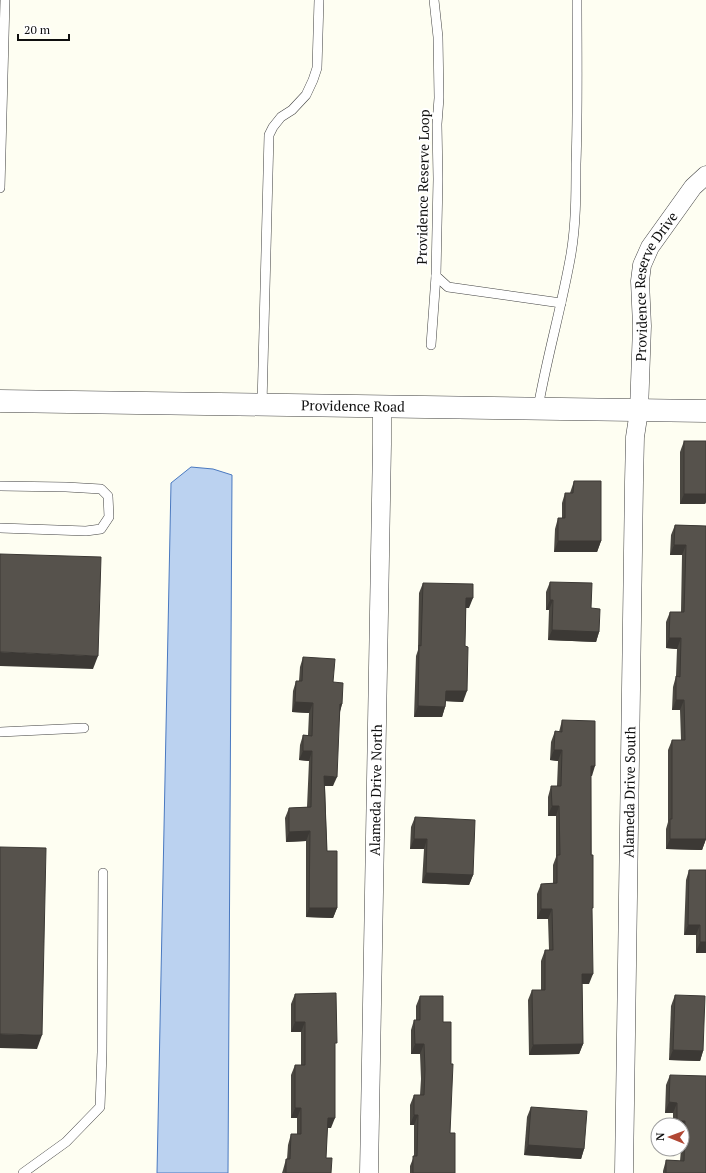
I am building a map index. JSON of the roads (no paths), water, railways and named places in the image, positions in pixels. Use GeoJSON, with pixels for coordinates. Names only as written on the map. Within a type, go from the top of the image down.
{"type":"FeatureCollection","features":[{"type":"Feature","properties":{"kind":"street","name":"Providence Reserve Drive"},"geometry":{"type":"LineString","coordinates":[[639,411],[642,326],[640,281],[642,265],[650,247],[693,187],[706,174]]}},
{"type":"Feature","properties":{"kind":"street","name":"Providence Road"},"geometry":{"type":"LineString","coordinates":[[0,401],[706,411]]}},
{"type":"Feature","properties":{"kind":"street","name":"Alameda Drive North"},"geometry":{"type":"LineString","coordinates":[[369,1173],[382,407]]}},
{"type":"Feature","properties":{"kind":"street","name":"Alameda Drive South"},"geometry":{"type":"LineString","coordinates":[[624,1173],[634,482],[635,437],[639,411]]}},
{"type":"Feature","properties":{"kind":"lane"},"geometry":{"type":"LineString","coordinates":[[0,188],[5,0]]}},
{"type":"Feature","properties":{"kind":"lane"},"geometry":{"type":"LineString","coordinates":[[262,405],[269,135],[281,117],[292,110],[306,95],[313,80],[317,68],[319,0]]}},
{"type":"Feature","properties":{"kind":"lane","name":"Providence Reserve Loop"},"geometry":{"type":"LineString","coordinates":[[434,0],[438,37],[439,98],[437,124],[438,179],[436,276],[448,287],[561,303]]}},
{"type":"Feature","properties":{"kind":"lane"},"geometry":{"type":"LineString","coordinates":[[538,408],[544,372],[571,254],[575,213],[577,0]]}},
{"type":"Feature","properties":{"kind":"lane"},"geometry":{"type":"LineString","coordinates":[[431,344],[436,276]]}},
{"type":"Feature","properties":{"kind":"lane"},"geometry":{"type":"LineString","coordinates":[[0,486],[101,489],[108,496],[109,517],[101,529],[86,531],[0,528]]}},
{"type":"Feature","properties":{"kind":"lane"},"geometry":{"type":"LineString","coordinates":[[0,732],[84,728]]}},
{"type":"Feature","properties":{"kind":"lane"},"geometry":{"type":"LineString","coordinates":[[23,1173],[66,1142],[100,1107],[102,1052],[103,873]]}},
{"type":"Feature","properties":{"kind":"water"},"geometry":{"type":"Polygon","coordinates":[[[191,467],[213,469],[232,475],[228,1173],[157,1173],[171,483],[191,467]]]}}]}
